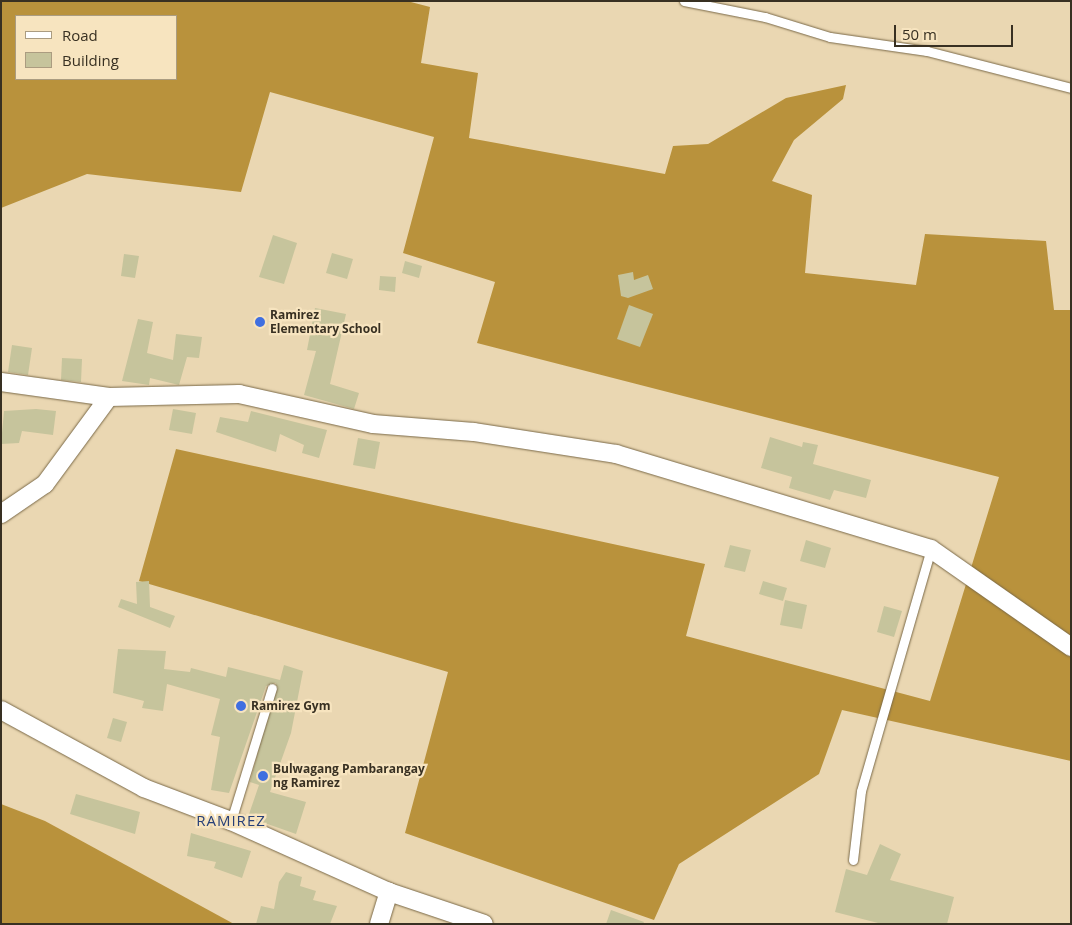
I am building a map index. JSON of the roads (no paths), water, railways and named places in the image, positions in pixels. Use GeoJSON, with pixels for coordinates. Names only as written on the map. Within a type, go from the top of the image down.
{"type":"FeatureCollection","features":[{"type":"Feature","properties":{"kind":"street"},"geometry":{"type":"LineString","coordinates":[[1,382],[109,397],[239,394],[372,424],[474,432],[585,448],[931,549],[1071,647]]}},
{"type":"Feature","properties":{"kind":"street"},"geometry":{"type":"LineString","coordinates":[[1,514],[44,484],[109,397]]}},
{"type":"Feature","properties":{"kind":"street"},"geometry":{"type":"LineString","coordinates":[[1,710],[144,788],[231,821],[389,892],[484,924]]}},
{"type":"Feature","properties":{"kind":"street"},"geometry":{"type":"LineString","coordinates":[[379,924],[389,892]]}},
{"type":"Feature","properties":{"kind":"lane"},"geometry":{"type":"LineString","coordinates":[[684,1],[765,17],[830,37],[927,51],[1071,88]]}},
{"type":"Feature","properties":{"kind":"lane"},"geometry":{"type":"LineString","coordinates":[[853,860],[861,792],[931,549]]}},
{"type":"Feature","properties":{"kind":"lane"},"geometry":{"type":"LineString","coordinates":[[231,821],[272,688]]}},
{"type":"Feature","properties":{"kind":"place","name":"Ramirez Elementary School"},"geometry":{"type":"Point","coordinates":[260,322]}},
{"type":"Feature","properties":{"kind":"place","name":"Ramirez Gym"},"geometry":{"type":"Point","coordinates":[241,706]}},
{"type":"Feature","properties":{"kind":"place","name":"Bulwagang Pambarangay ng Ramirez"},"geometry":{"type":"Point","coordinates":[263,776]}},
{"type":"Feature","properties":{"kind":"district","name":"RAMIREZ"},"geometry":{"type":"Point","coordinates":[231,821]}}]}
